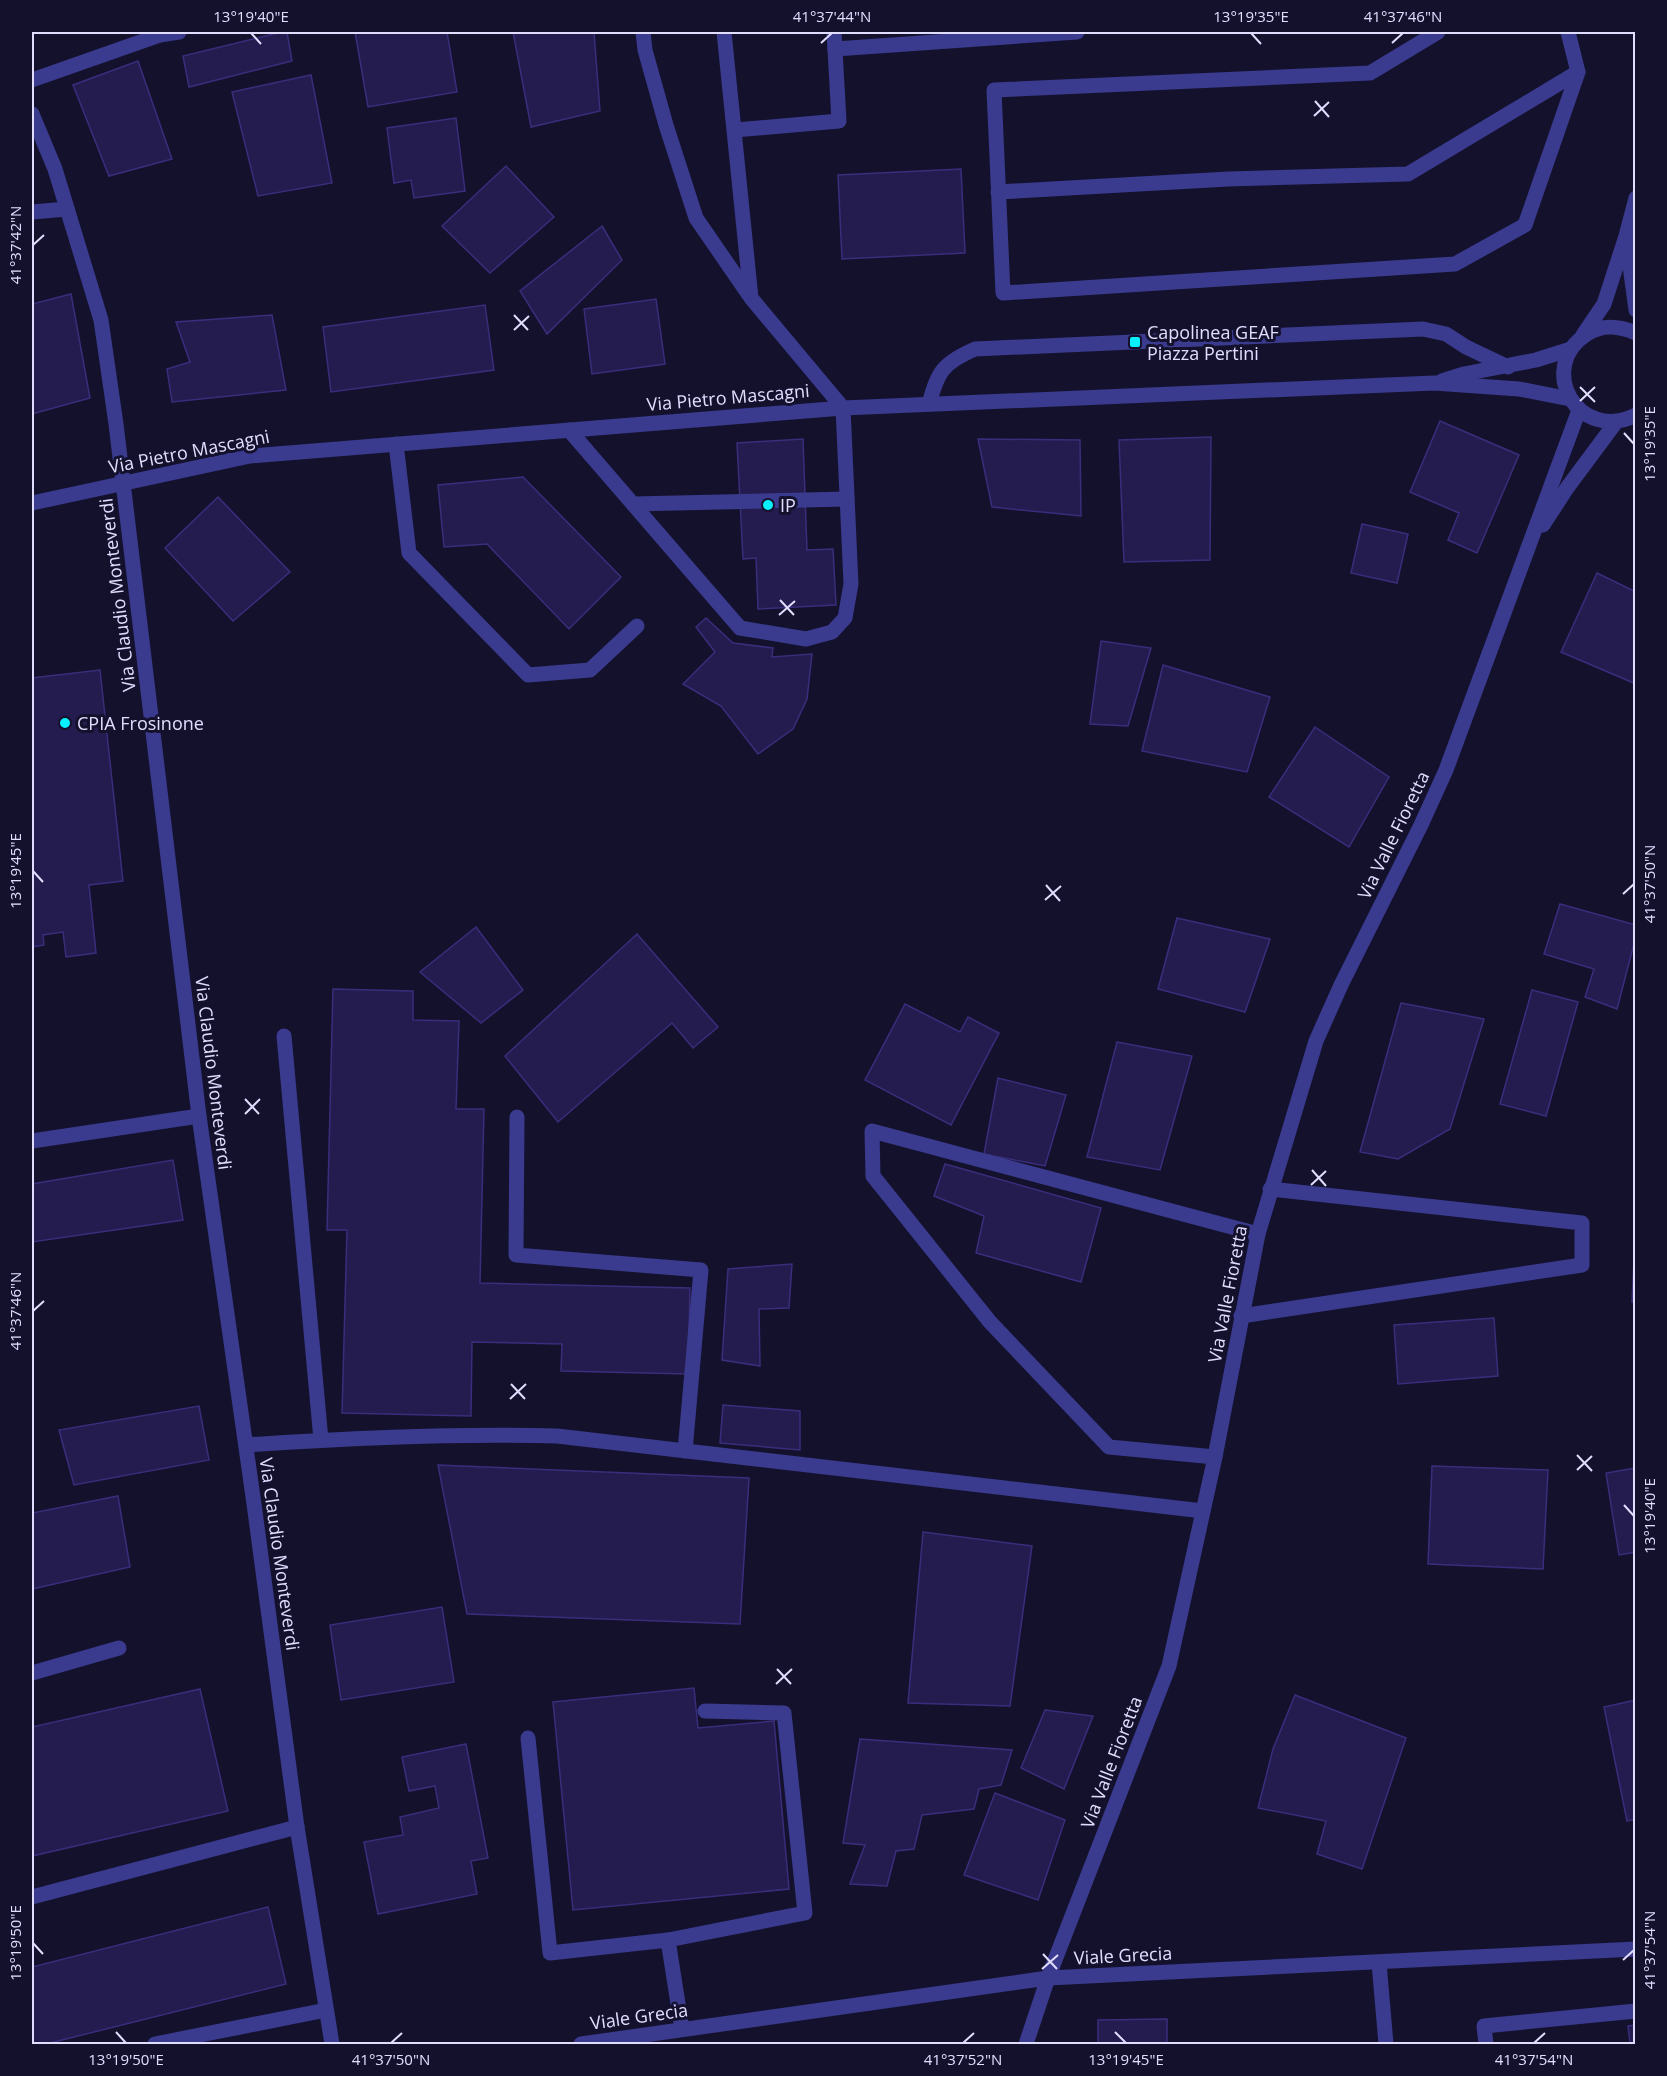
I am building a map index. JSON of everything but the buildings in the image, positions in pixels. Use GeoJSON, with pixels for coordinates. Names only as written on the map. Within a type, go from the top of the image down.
{"type":"FeatureCollection","features":[{"type":"Feature","properties":{"kind":"street"},"geometry":{"type":"LineString","coordinates":[[32,80],[160,33],[179,32]]}},
{"type":"Feature","properties":{"kind":"street"},"geometry":{"type":"LineString","coordinates":[[569,430],[740,628],[806,639],[832,632],[845,618],[851,584],[843,408],[751,298],[696,218],[666,125],[645,50],[643,32]]}},
{"type":"Feature","properties":{"kind":"street"},"geometry":{"type":"LineString","coordinates":[[724,32],[751,298]]}},
{"type":"Feature","properties":{"kind":"street"},"geometry":{"type":"LineString","coordinates":[[735,129],[839,121],[834,32]]}},
{"type":"Feature","properties":{"kind":"street"},"geometry":{"type":"LineString","coordinates":[[835,50],[1077,32]]}},
{"type":"Feature","properties":{"kind":"street"},"geometry":{"type":"LineString","coordinates":[[1438,32],[1412,38],[1370,73],[994,90],[1003,292],[1455,264],[1525,225],[1578,72],[1568,32]]}},
{"type":"Feature","properties":{"kind":"street"},"geometry":{"type":"LineString","coordinates":[[998,192],[1228,179],[1408,174],[1578,72]]}},
{"type":"Feature","properties":{"kind":"street","name":"Via Claudio Monteverdi"},"geometry":{"type":"LineString","coordinates":[[32,114],[55,170],[101,320],[123,483],[199,1116],[297,1827],[332,2044]]}},
{"type":"Feature","properties":{"kind":"street"},"geometry":{"type":"LineString","coordinates":[[1574,405],[1563,379],[1566,359],[1598,316],[1604,304],[1626,236],[1635,198]]}},
{"type":"Feature","properties":{"kind":"street"},"geometry":{"type":"LineString","coordinates":[[32,212],[67,209]]}},
{"type":"Feature","properties":{"kind":"street"},"geometry":{"type":"LineString","coordinates":[[1626,236],[1635,310]]}},
{"type":"Feature","properties":{"kind":"street","name":"Via Pietro Mascagni"},"geometry":{"type":"LineString","coordinates":[[1434,383],[1464,374],[1508,367],[1575,344],[1597,329],[1622,328],[1635,333]]}},
{"type":"Feature","properties":{"kind":"street"},"geometry":{"type":"LineString","coordinates":[[929,404],[936,380],[948,363],[975,349],[1423,329],[1446,334],[1466,347],[1508,367]]}},
{"type":"Feature","properties":{"kind":"street","name":"Via Pietro Mascagni"},"geometry":{"type":"LineString","coordinates":[[32,503],[250,456],[843,408],[1434,383],[1519,389],[1574,405],[1597,420],[1616,422]]}},
{"type":"Feature","properties":{"kind":"street","name":"Via Valle Fioretta"},"geometry":{"type":"LineString","coordinates":[[1026,2044],[1048,1978],[1169,1666],[1215,1456],[1258,1234],[1316,1041],[1446,770],[1519,570],[1574,405]]}},
{"type":"Feature","properties":{"kind":"street"},"geometry":{"type":"LineString","coordinates":[[1616,422],[1635,416]]}},
{"type":"Feature","properties":{"kind":"street","name":"Via Valle Fioretta"},"geometry":{"type":"LineString","coordinates":[[1519,570],[1567,488],[1616,422]]}},
{"type":"Feature","properties":{"kind":"street"},"geometry":{"type":"LineString","coordinates":[[396,444],[409,553],[528,675],[590,670],[637,626]]}},
{"type":"Feature","properties":{"kind":"street"},"geometry":{"type":"LineString","coordinates":[[633,504],[847,500]]}},
{"type":"Feature","properties":{"kind":"street"},"geometry":{"type":"LineString","coordinates":[[284,1036],[321,1440]]}},
{"type":"Feature","properties":{"kind":"street"},"geometry":{"type":"LineString","coordinates":[[32,1141],[199,1116]]}},
{"type":"Feature","properties":{"kind":"street"},"geometry":{"type":"LineString","coordinates":[[517,1117],[516,1255],[701,1269],[685,1450]]}},
{"type":"Feature","properties":{"kind":"street"},"geometry":{"type":"LineString","coordinates":[[1215,1456],[1109,1447],[990,1322],[873,1176],[872,1131],[1258,1234]]}},
{"type":"Feature","properties":{"kind":"street"},"geometry":{"type":"LineString","coordinates":[[1241,1316],[1582,1265],[1582,1223],[1270,1189]]}},
{"type":"Feature","properties":{"kind":"street"},"geometry":{"type":"LineString","coordinates":[[246,1445],[476,1434],[557,1436],[1203,1511]]}},
{"type":"Feature","properties":{"kind":"street"},"geometry":{"type":"LineString","coordinates":[[32,1673],[119,1648]]}},
{"type":"Feature","properties":{"kind":"street"},"geometry":{"type":"LineString","coordinates":[[528,1738],[550,1953],[668,1940],[805,1912],[784,1713],[705,1711]]}},
{"type":"Feature","properties":{"kind":"street"},"geometry":{"type":"LineString","coordinates":[[32,1897],[297,1827]]}},
{"type":"Feature","properties":{"kind":"street"},"geometry":{"type":"LineString","coordinates":[[668,1940],[682,2030]]}},
{"type":"Feature","properties":{"kind":"street","name":"Viale Grecia"},"geometry":{"type":"LineString","coordinates":[[581,2044],[645,2040],[682,2030],[1048,1978],[1635,1949]]}},
{"type":"Feature","properties":{"kind":"street"},"geometry":{"type":"LineString","coordinates":[[1379,1963],[1386,2044]]}},
{"type":"Feature","properties":{"kind":"street"},"geometry":{"type":"LineString","coordinates":[[155,2044],[326,2010]]}},
{"type":"Feature","properties":{"kind":"street"},"geometry":{"type":"LineString","coordinates":[[1486,2044],[1484,2026],[1635,2011]]}},
{"type":"Feature","properties":{"kind":"place","name":"Capolinea GEAF Piazza Pertini"},"geometry":{"type":"Point","coordinates":[1135,342]}},
{"type":"Feature","properties":{"kind":"place","name":"IP"},"geometry":{"type":"Point","coordinates":[768,505]}},
{"type":"Feature","properties":{"kind":"place","name":"CPIA Frosinone"},"geometry":{"type":"Point","coordinates":[65,723]}}]}
